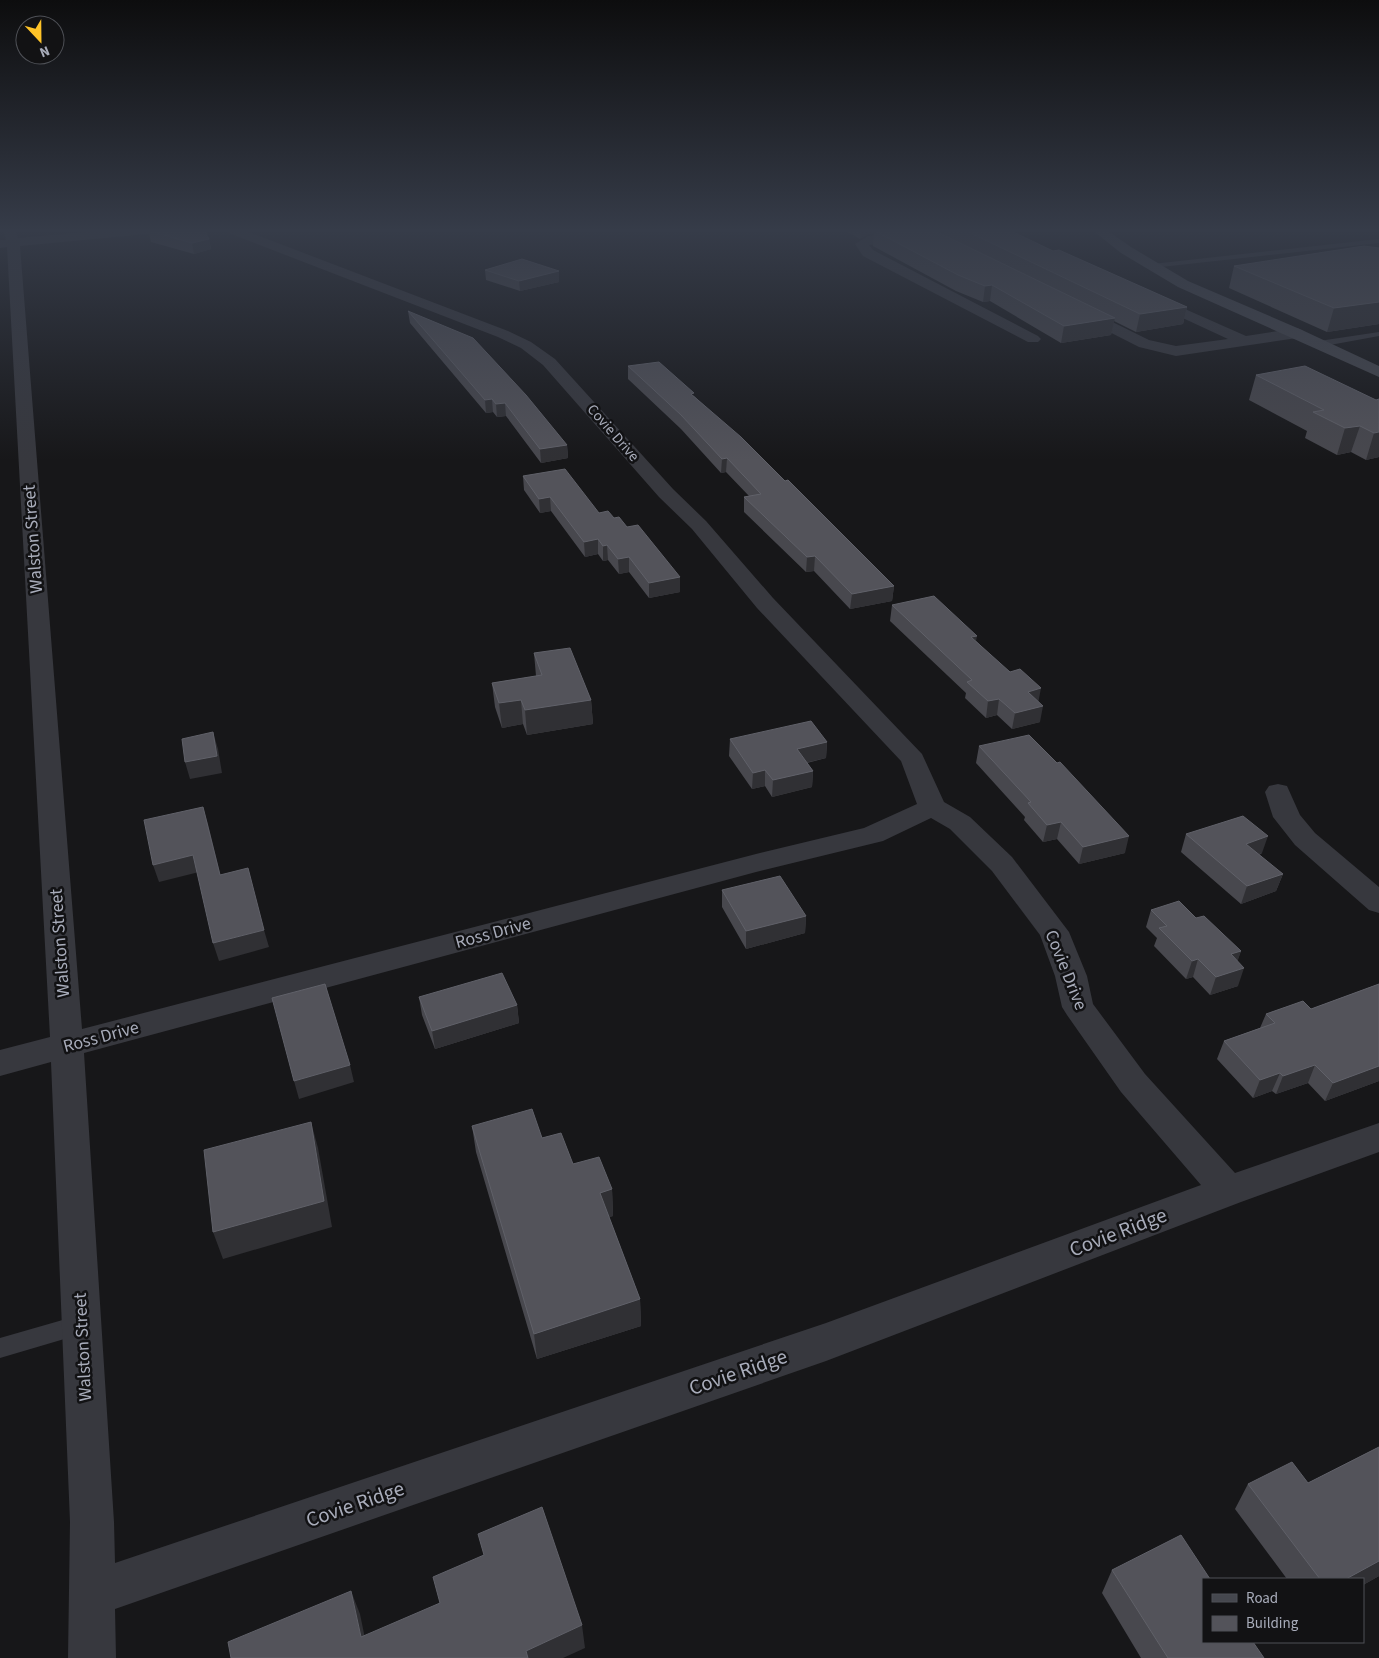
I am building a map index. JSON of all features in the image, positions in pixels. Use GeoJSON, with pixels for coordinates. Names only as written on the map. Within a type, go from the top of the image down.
{"type":"FeatureCollection","features":[{"type":"Feature","properties":{"kind":"street","name":"Walston Street"},"geometry":{"type":"LineString","coordinates":[[12,306],[67,1046],[92,1522],[92,1658]]}},
{"type":"Feature","properties":{"kind":"street","name":"Covie Drive"},"geometry":{"type":"LineString","coordinates":[[431,306],[503,334],[526,344],[537,352],[585,401],[666,493],[699,525],[765,603],[913,759],[932,807],[960,823],[1002,864],[1054,932],[1072,976],[1078,1007],[1133,1083],[1228,1191]]}},
{"type":"Feature","properties":{"kind":"street"},"geometry":{"type":"LineString","coordinates":[[969,306],[1033,339]]}},
{"type":"Feature","properties":{"kind":"street"},"geometry":{"type":"LineString","coordinates":[[1070,306],[1144,344],[1176,351],[1297,333]]}},
{"type":"Feature","properties":{"kind":"street"},"geometry":{"type":"LineString","coordinates":[[1169,306],[1245,341]]}},
{"type":"Feature","properties":{"kind":"street"},"geometry":{"type":"LineString","coordinates":[[1235,306],[1379,372]]}},
{"type":"Feature","properties":{"kind":"street"},"geometry":{"type":"LineString","coordinates":[[1278,792],[1287,817],[1306,839],[1379,903]]}},
{"type":"Feature","properties":{"kind":"street","name":"Ross Drive"},"geometry":{"type":"LineString","coordinates":[[0,1063],[746,865],[873,835],[932,807]]}},
{"type":"Feature","properties":{"kind":"street","name":"Covie Ridge"},"geometry":{"type":"LineString","coordinates":[[93,1594],[826,1342],[1228,1191],[1379,1137]]}},
{"type":"Feature","properties":{"kind":"lane"},"geometry":{"type":"LineString","coordinates":[[1319,344],[1379,334]]}},
{"type":"Feature","properties":{"kind":"lane"},"geometry":{"type":"LineString","coordinates":[[0,1348],[82,1325]]}},
{"type":"Feature","properties":{"kind":"building"},"geometry":{"type":"Polygon","coordinates":[[[1030,306],[1091,306],[1115,318],[1064,326],[1030,306]]]}},
{"type":"Feature","properties":{"kind":"building"},"geometry":{"type":"Polygon","coordinates":[[[1124,306],[1187,307],[1140,314],[1124,306]]]}},
{"type":"Feature","properties":{"kind":"building"},"geometry":{"type":"Polygon","coordinates":[[[408,311],[473,338],[526,395],[567,445],[540,449],[505,403],[496,404],[492,399],[485,400],[408,311]]]}},
{"type":"Feature","properties":{"kind":"building"},"geometry":{"type":"Polygon","coordinates":[[[659,362],[694,393],[691,394],[741,437],[785,481],[788,480],[894,586],[852,594],[815,556],[807,557],[744,497],[761,494],[727,458],[722,459],[681,415],[628,366],[659,362]]]}},
{"type":"Feature","properties":{"kind":"building"},"geometry":{"type":"Polygon","coordinates":[[[1305,366],[1376,400],[1379,399],[1379,432],[1374,433],[1360,426],[1345,428],[1313,412],[1324,410],[1256,375],[1305,366]]]}},
{"type":"Feature","properties":{"kind":"building"},"geometry":{"type":"Polygon","coordinates":[[[565,469],[599,513],[608,511],[614,518],[619,517],[627,527],[638,525],[680,577],[649,583],[629,557],[618,559],[607,545],[603,546],[598,539],[584,542],[550,497],[539,499],[523,476],[565,469]]]}},
{"type":"Feature","properties":{"kind":"building"},"geometry":{"type":"Polygon","coordinates":[[[934,596],[977,636],[971,637],[1010,672],[1020,669],[1041,688],[1028,692],[1043,706],[1015,713],[999,699],[988,701],[967,682],[972,680],[892,605],[934,596]]]}},
{"type":"Feature","properties":{"kind":"building"},"geometry":{"type":"Polygon","coordinates":[[[570,648],[591,700],[525,710],[521,700],[499,703],[492,683],[542,675],[534,653],[570,648]]]}},
{"type":"Feature","properties":{"kind":"building"},"geometry":{"type":"Polygon","coordinates":[[[811,721],[827,742],[797,749],[813,771],[773,780],[765,770],[753,773],[730,739],[811,721]]]}},
{"type":"Feature","properties":{"kind":"building"},"geometry":{"type":"Polygon","coordinates":[[[213,732],[217,756],[185,762],[182,739],[213,732]]]}},
{"type":"Feature","properties":{"kind":"building"},"geometry":{"type":"Polygon","coordinates":[[[1029,735],[1057,763],[1060,762],[1129,836],[1083,847],[1061,822],[1047,825],[1028,803],[1031,802],[979,746],[1029,735]]]}},
{"type":"Feature","properties":{"kind":"building"},"geometry":{"type":"Polygon","coordinates":[[[203,807],[220,875],[248,868],[264,930],[213,943],[193,855],[153,865],[144,820],[203,807]]]}},
{"type":"Feature","properties":{"kind":"building"},"geometry":{"type":"Polygon","coordinates":[[[1243,816],[1268,836],[1246,844],[1283,874],[1247,886],[1186,834],[1243,816]]]}},
{"type":"Feature","properties":{"kind":"building"},"geometry":{"type":"Polygon","coordinates":[[[780,876],[806,916],[746,931],[722,890],[780,876]]]}},
{"type":"Feature","properties":{"kind":"building"},"geometry":{"type":"Polygon","coordinates":[[[1179,901],[1196,918],[1204,916],[1241,951],[1231,954],[1244,968],[1216,977],[1198,959],[1192,961],[1159,928],[1167,926],[1151,910],[1179,901]]]}},
{"type":"Feature","properties":{"kind":"building"},"geometry":{"type":"Polygon","coordinates":[[[502,973],[517,1005],[432,1031],[419,997],[502,973]]]}},
{"type":"Feature","properties":{"kind":"building"},"geometry":{"type":"Polygon","coordinates":[[[325,984],[350,1065],[294,1081],[272,998],[325,984]]]}},
{"type":"Feature","properties":{"kind":"building"},"geometry":{"type":"Polygon","coordinates":[[[1379,984],[1379,1066],[1333,1083],[1315,1065],[1283,1076],[1280,1073],[1260,1080],[1224,1041],[1275,1023],[1266,1014],[1303,1001],[1311,1009],[1379,984]]]}},
{"type":"Feature","properties":{"kind":"building"},"geometry":{"type":"Polygon","coordinates":[[[532,1109],[542,1138],[561,1133],[573,1164],[599,1157],[612,1189],[600,1193],[640,1299],[534,1334],[472,1126],[532,1109]]]}},
{"type":"Feature","properties":{"kind":"building"},"geometry":{"type":"Polygon","coordinates":[[[311,1122],[324,1201],[213,1232],[204,1150],[311,1122]]]}},
{"type":"Feature","properties":{"kind":"building"},"geometry":{"type":"Polygon","coordinates":[[[1379,1447],[1379,1561],[1348,1578],[1319,1578],[1248,1484],[1292,1462],[1308,1483],[1379,1447]]]}},
{"type":"Feature","properties":{"kind":"building"},"geometry":{"type":"Polygon","coordinates":[[[542,1507],[582,1625],[526,1651],[528,1658],[231,1658],[228,1642],[351,1591],[361,1637],[440,1603],[433,1577],[484,1555],[478,1534],[542,1507]]]}},
{"type":"Feature","properties":{"kind":"building"},"geometry":{"type":"Polygon","coordinates":[[[1181,1535],[1209,1578],[1202,1578],[1202,1643],[1254,1643],[1264,1658],[1168,1658],[1112,1570],[1181,1535]]]}}]}
